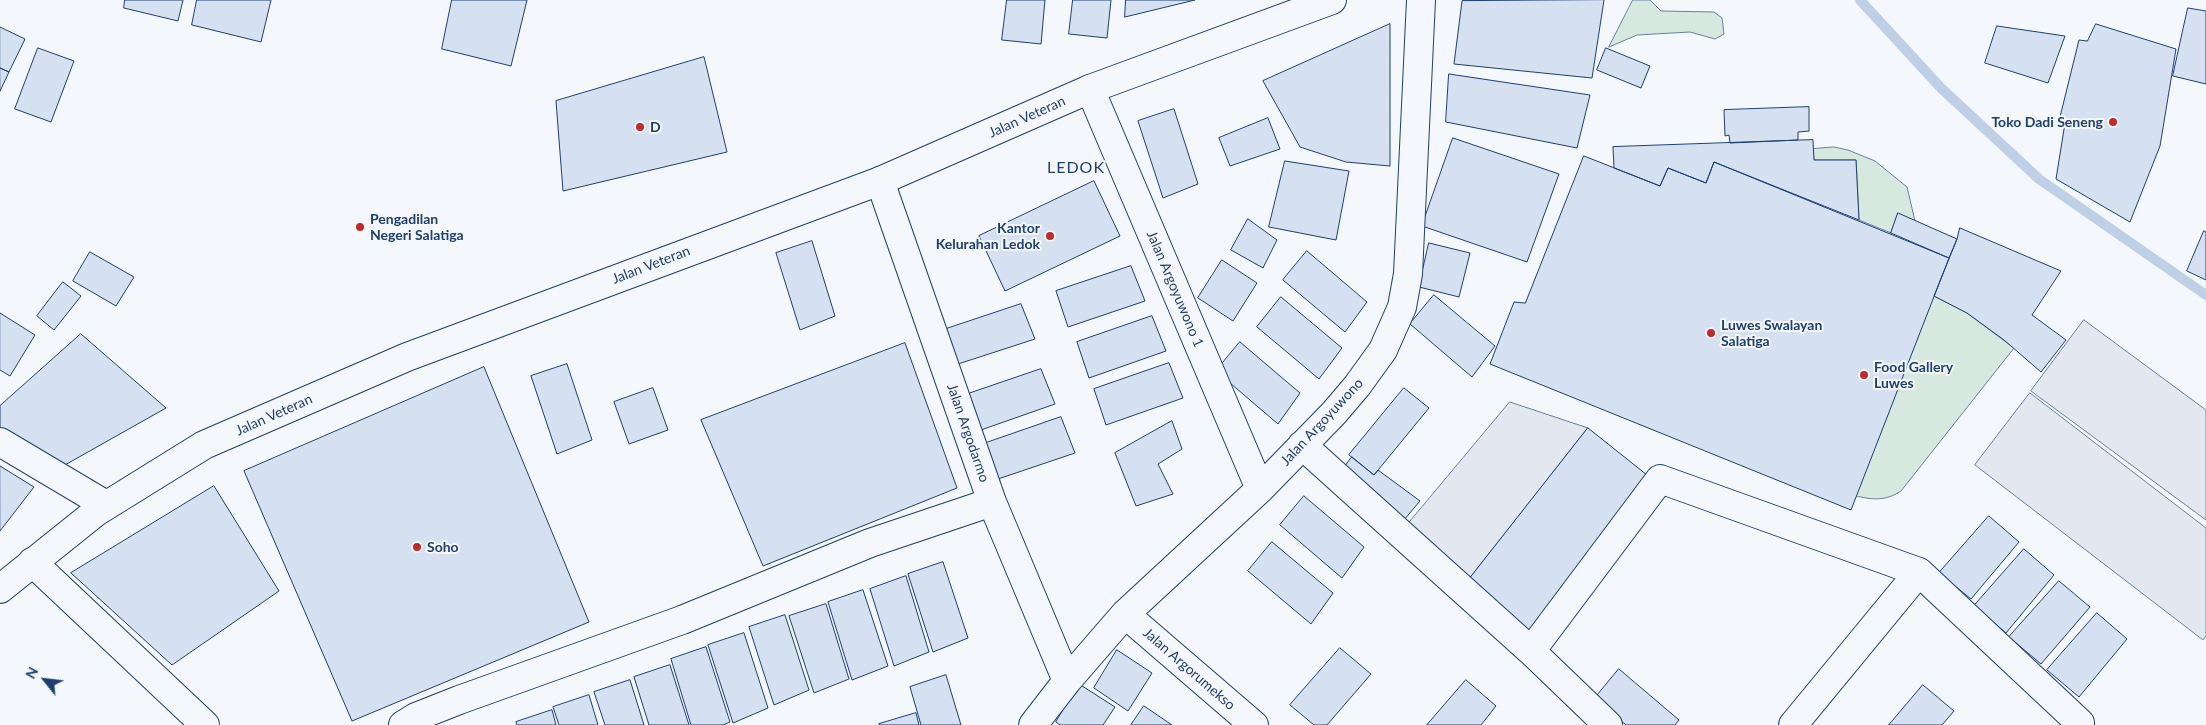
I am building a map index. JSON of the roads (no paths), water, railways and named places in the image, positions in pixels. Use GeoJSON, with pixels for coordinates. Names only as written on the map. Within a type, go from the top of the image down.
{"type":"FeatureCollection","features":[{"type":"Feature","properties":{"kind":"street","name":"Jalan Veteran"},"geometry":{"type":"LineString","coordinates":[[0,589],[106,505],[204,445],[407,357],[880,181],[1280,10],[1332,0]]}},
{"type":"Feature","properties":{"kind":"street","name":"Jalan Argoyuwono"},"geometry":{"type":"LineString","coordinates":[[1033,725],[1067,681],[1125,614],[1260,489],[1334,413],[1370,370],[1383,350],[1402,306],[1408,274],[1421,0]]}},
{"type":"Feature","properties":{"kind":"street","name":"Jalan Argoyuwono 1"},"geometry":{"type":"LineString","coordinates":[[1090,90],[1260,489]]}},
{"type":"Feature","properties":{"kind":"street","name":"Jalan Argodarmo"},"geometry":{"type":"LineString","coordinates":[[880,181],[992,502],[1067,681]]}},
{"type":"Feature","properties":{"kind":"street"},"geometry":{"type":"LineString","coordinates":[[0,442],[106,505]]}},
{"type":"Feature","properties":{"kind":"street"},"geometry":{"type":"LineString","coordinates":[[1302,445],[1531,651],[1608,725]]}},
{"type":"Feature","properties":{"kind":"street"},"geometry":{"type":"LineString","coordinates":[[1531,651],[1660,479],[1919,572],[2080,723]]}},
{"type":"Feature","properties":{"kind":"street"},"geometry":{"type":"LineString","coordinates":[[403,725],[416,717],[460,700],[682,620],[870,543],[992,502]]}},
{"type":"Feature","properties":{"kind":"street"},"geometry":{"type":"LineString","coordinates":[[32,562],[205,725]]}},
{"type":"Feature","properties":{"kind":"street"},"geometry":{"type":"LineString","coordinates":[[1793,725],[1919,572]]}},
{"type":"Feature","properties":{"kind":"street","name":"Jalan Argorumekso"},"geometry":{"type":"LineString","coordinates":[[1125,614],[1254,725]]}},
{"type":"Feature","properties":{"kind":"waterway"},"geometry":{"type":"LineString","coordinates":[[1860,0],[1941,88],[2039,179],[2206,295]]}},
{"type":"Feature","properties":{"kind":"place","name":"Toko Dadi Seneng"},"geometry":{"type":"Point","coordinates":[2113,122]}},
{"type":"Feature","properties":{"kind":"place","name":"D"},"geometry":{"type":"Point","coordinates":[640,127]}},
{"type":"Feature","properties":{"kind":"place","name":"Pengadilan Negeri Salatiga"},"geometry":{"type":"Point","coordinates":[360,227]}},
{"type":"Feature","properties":{"kind":"place","name":"Kantor Kelurahan Ledok"},"geometry":{"type":"Point","coordinates":[1050,236]}},
{"type":"Feature","properties":{"kind":"place","name":"Luwes Swalayan Salatiga"},"geometry":{"type":"Point","coordinates":[1711,333]}},
{"type":"Feature","properties":{"kind":"place","name":"Food Gallery Luwes"},"geometry":{"type":"Point","coordinates":[1864,375]}},
{"type":"Feature","properties":{"kind":"place","name":"Soho"},"geometry":{"type":"Point","coordinates":[417,547]}},
{"type":"Feature","properties":{"kind":"district","name":"LEDOK"},"geometry":{"type":"Point","coordinates":[1076,168]}}]}
